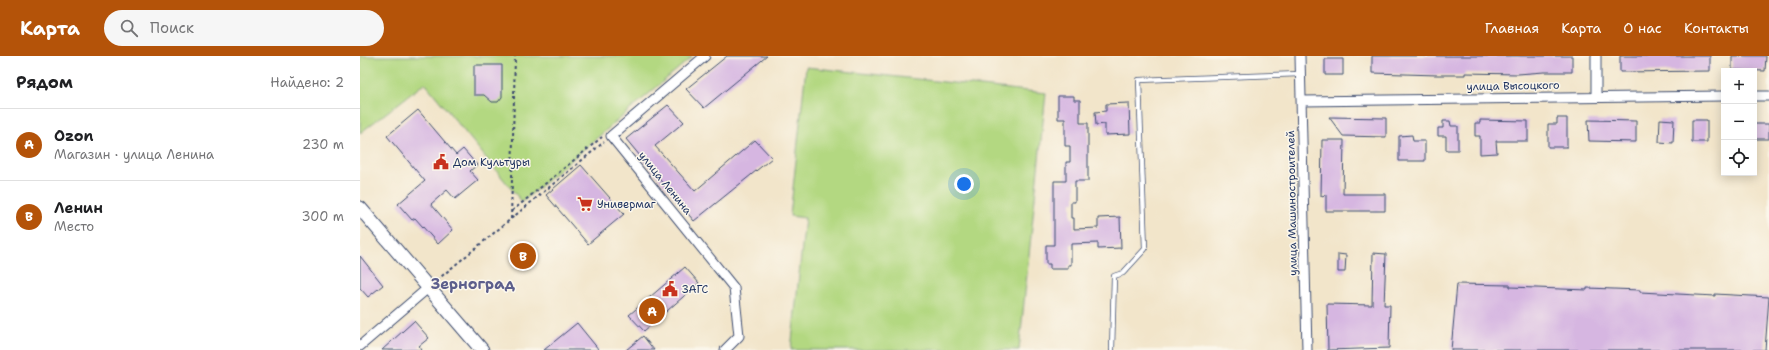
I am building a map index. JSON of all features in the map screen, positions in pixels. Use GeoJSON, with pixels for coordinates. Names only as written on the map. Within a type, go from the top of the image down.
{"type":"FeatureCollection","features":[{"type":"Feature","properties":{"kind":"street"},"geometry":{"type":"LineString","coordinates":[[611,136],[705,56]]}},
{"type":"Feature","properties":{"kind":"street","name":"улица Машиностроителей"},"geometry":{"type":"LineString","coordinates":[[1300,56],[1307,350]]}},
{"type":"Feature","properties":{"kind":"street"},"geometry":{"type":"LineString","coordinates":[[1596,56],[1596,97]]}},
{"type":"Feature","properties":{"kind":"street","name":"улица Высоцкого"},"geometry":{"type":"LineString","coordinates":[[1302,100],[1721,96]]}},
{"type":"Feature","properties":{"kind":"street"},"geometry":{"type":"LineString","coordinates":[[1757,96],[1769,96]]}},
{"type":"Feature","properties":{"kind":"street","name":"улица Ленина"},"geometry":{"type":"LineString","coordinates":[[611,136],[734,288],[739,336],[724,350]]}},
{"type":"Feature","properties":{"kind":"street"},"geometry":{"type":"LineString","coordinates":[[360,208],[482,350]]}},
{"type":"Feature","properties":{"kind":"street"},"geometry":{"type":"LineString","coordinates":[[360,346],[428,288]]}},
{"type":"Feature","properties":{"kind":"lane"},"geometry":{"type":"LineString","coordinates":[[1112,350],[1114,276],[1123,273],[1145,249],[1139,80],[1301,74]]}},
{"type":"Feature","properties":{"kind":"path"},"geometry":{"type":"LineString","coordinates":[[512,219],[515,56]]}},
{"type":"Feature","properties":{"kind":"path"},"geometry":{"type":"LineString","coordinates":[[428,288],[611,136]]}},
{"type":"Feature","properties":{"kind":"green space"},"geometry":{"type":"Polygon","coordinates":[[[360,56],[693,56],[522,202],[425,83],[360,133],[360,56]]]}},
{"type":"Feature","properties":{"kind":"green space"},"geometry":{"type":"Polygon","coordinates":[[[806,67],[1046,93],[1019,350],[791,350],[805,218],[790,216],[806,67]]]}},
{"type":"Feature","properties":{"kind":"building"},"geometry":{"type":"Polygon","coordinates":[[[727,56],[767,56],[704,108],[686,89],[727,56]]]}},
{"type":"Feature","properties":{"kind":"building"},"geometry":{"type":"Polygon","coordinates":[[[1372,56],[1572,56],[1572,72],[1518,74],[1465,73],[1465,75],[1372,73],[1372,56]]]}},
{"type":"Feature","properties":{"kind":"building"},"geometry":{"type":"Polygon","coordinates":[[[1620,56],[1710,56],[1710,71],[1620,72],[1620,56]]]}},
{"type":"Feature","properties":{"kind":"building"},"geometry":{"type":"Polygon","coordinates":[[[1732,56],[1766,56],[1765,71],[1757,71],[1757,68],[1732,68],[1732,56]]]}},
{"type":"Feature","properties":{"kind":"building"},"geometry":{"type":"Polygon","coordinates":[[[1325,59],[1343,59],[1343,75],[1325,75],[1325,59]]]}},
{"type":"Feature","properties":{"kind":"building"},"geometry":{"type":"Polygon","coordinates":[[[474,65],[502,65],[502,97],[498,102],[492,102],[484,95],[474,95],[474,65]]]}},
{"type":"Feature","properties":{"kind":"building"},"geometry":{"type":"Polygon","coordinates":[[[1058,96],[1074,96],[1074,100],[1080,100],[1080,123],[1088,123],[1088,181],[1075,181],[1075,202],[1071,202],[1071,218],[1074,218],[1074,229],[1098,228],[1098,218],[1120,217],[1121,248],[1098,249],[1098,243],[1071,244],[1071,265],[1068,265],[1068,269],[1050,269],[1050,264],[1046,264],[1046,245],[1054,245],[1054,181],[1066,181],[1066,162],[1070,162],[1070,146],[1065,146],[1065,119],[1058,119],[1058,96]]]}},
{"type":"Feature","properties":{"kind":"building"},"geometry":{"type":"Polygon","coordinates":[[[1129,103],[1130,134],[1105,135],[1105,124],[1096,125],[1095,112],[1106,111],[1106,104],[1129,103]]]}},
{"type":"Feature","properties":{"kind":"building"},"geometry":{"type":"Polygon","coordinates":[[[668,105],[684,122],[655,146],[695,191],[755,140],[772,158],[694,221],[626,139],[668,105]]]}},
{"type":"Feature","properties":{"kind":"building"},"geometry":{"type":"Polygon","coordinates":[[[418,110],[456,155],[463,149],[477,165],[470,171],[478,180],[455,199],[447,190],[431,204],[453,230],[438,244],[415,218],[412,220],[398,204],[425,181],[387,136],[418,110]]]}},
{"type":"Feature","properties":{"kind":"building"},"geometry":{"type":"Polygon","coordinates":[[[1329,117],[1386,118],[1386,137],[1343,136],[1329,117]]]}},
{"type":"Feature","properties":{"kind":"building"},"geometry":{"type":"Polygon","coordinates":[[[1557,118],[1567,118],[1567,147],[1548,147],[1548,124],[1557,124],[1557,118]]]}},
{"type":"Feature","properties":{"kind":"building"},"geometry":{"type":"Polygon","coordinates":[[[1660,119],[1674,120],[1673,143],[1659,142],[1660,119]]]}},
{"type":"Feature","properties":{"kind":"building"},"geometry":{"type":"Polygon","coordinates":[[[1480,120],[1528,121],[1528,141],[1496,141],[1497,153],[1480,154],[1480,136],[1475,136],[1475,123],[1480,123],[1480,120]]]}},
{"type":"Feature","properties":{"kind":"building"},"geometry":{"type":"Polygon","coordinates":[[[1588,120],[1636,121],[1636,142],[1589,141],[1588,120]]]}},
{"type":"Feature","properties":{"kind":"building"},"geometry":{"type":"Polygon","coordinates":[[[1692,120],[1707,120],[1707,142],[1692,142],[1692,120]]]}},
{"type":"Feature","properties":{"kind":"building"},"geometry":{"type":"Polygon","coordinates":[[[1443,121],[1450,121],[1451,126],[1458,126],[1458,150],[1446,150],[1446,136],[1438,136],[1438,128],[1443,128],[1443,121]]]}},
{"type":"Feature","properties":{"kind":"building"},"geometry":{"type":"Polygon","coordinates":[[[1757,124],[1769,124],[1769,139],[1757,139],[1757,124]]]}},
{"type":"Feature","properties":{"kind":"building"},"geometry":{"type":"Polygon","coordinates":[[[1412,135],[1413,141],[1425,141],[1425,161],[1399,161],[1399,136],[1412,135]]]}},
{"type":"Feature","properties":{"kind":"building"},"geometry":{"type":"Polygon","coordinates":[[[1322,140],[1344,140],[1343,194],[1385,194],[1385,211],[1326,211],[1326,195],[1321,196],[1322,140]]]}},
{"type":"Feature","properties":{"kind":"building","name":"Универмаг"},"geometry":{"type":"Polygon","coordinates":[[[581,165],[624,214],[588,244],[546,195],[581,165]]]}},
{"type":"Feature","properties":{"kind":"building"},"geometry":{"type":"Polygon","coordinates":[[[1373,253],[1386,254],[1384,305],[1390,305],[1389,348],[1328,350],[1327,304],[1372,305],[1373,253]]]}},
{"type":"Feature","properties":{"kind":"building"},"geometry":{"type":"Polygon","coordinates":[[[1338,254],[1346,255],[1345,272],[1338,272],[1338,254]]]}},
{"type":"Feature","properties":{"kind":"building"},"geometry":{"type":"Polygon","coordinates":[[[360,256],[383,285],[368,297],[360,288],[360,256]]]}},
{"type":"Feature","properties":{"kind":"building"},"geometry":{"type":"Polygon","coordinates":[[[685,267],[699,283],[644,331],[629,315],[685,267]]]}},
{"type":"Feature","properties":{"kind":"building"},"geometry":{"type":"Polygon","coordinates":[[[1457,284],[1510,285],[1510,287],[1587,290],[1587,288],[1640,290],[1640,292],[1769,297],[1765,350],[1451,350],[1457,284]]]}},
{"type":"Feature","properties":{"kind":"building"},"geometry":{"type":"Polygon","coordinates":[[[414,321],[429,338],[419,346],[422,350],[382,350],[414,321]]]}},
{"type":"Feature","properties":{"kind":"building"},"geometry":{"type":"Polygon","coordinates":[[[577,323],[599,350],[544,350],[577,323]]]}},
{"type":"Feature","properties":{"kind":"building"},"geometry":{"type":"Polygon","coordinates":[[[643,336],[654,350],[626,350],[643,336]]]}},
{"type":"Feature","properties":{"kind":"place","name":"Дом Культуры"},"geometry":{"type":"Point","coordinates":[441,162]}},
{"type":"Feature","properties":{"kind":"place","name":"Универмаг"},"geometry":{"type":"Point","coordinates":[585,204]}},
{"type":"Feature","properties":{"kind":"place","name":"Ленин"},"geometry":{"type":"Point","coordinates":[523,256]}},
{"type":"Feature","properties":{"kind":"place","name":"ЗАГС"},"geometry":{"type":"Point","coordinates":[670,289]}},
{"type":"Feature","properties":{"kind":"place","name":"Ozon"},"geometry":{"type":"Point","coordinates":[652,311]}},
{"type":"Feature","properties":{"kind":"district","name":"Зерноград"},"geometry":{"type":"Point","coordinates":[473,284]}}]}
